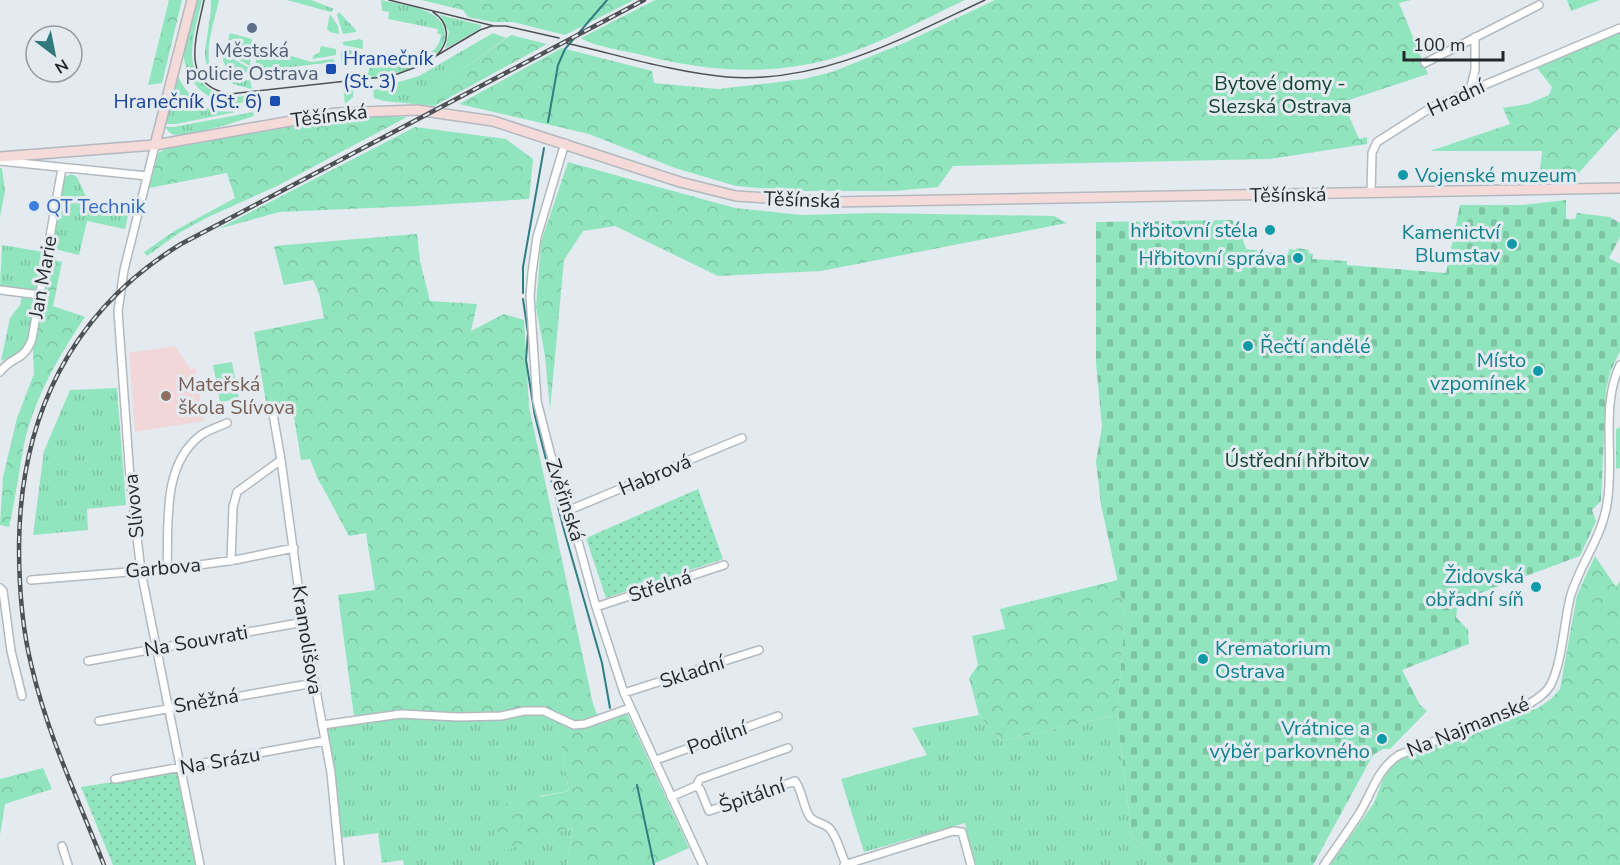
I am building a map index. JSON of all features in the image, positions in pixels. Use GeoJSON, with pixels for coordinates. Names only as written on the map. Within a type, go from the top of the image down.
{"type":"FeatureCollection","features":[{"type":"Feature","properties":{"kind":"main road"},"geometry":{"type":"LineString","coordinates":[[155,145],[192,0]]}},
{"type":"Feature","properties":{"kind":"main road","name":"Těšínská"},"geometry":{"type":"LineString","coordinates":[[0,159],[155,145],[336,112],[417,110],[493,121],[680,182],[736,196],[781,200],[832,202],[1620,188]]}},
{"type":"Feature","properties":{"kind":"street"},"geometry":{"type":"LineString","coordinates":[[1425,63],[1539,4]]}},
{"type":"Feature","properties":{"kind":"street","name":"Hradní"},"geometry":{"type":"LineString","coordinates":[[1371,193],[1372,153],[1377,142],[1432,107],[1620,28]]}},
{"type":"Feature","properties":{"kind":"street"},"geometry":{"type":"LineString","coordinates":[[1470,90],[1475,70],[1475,37]]}},
{"type":"Feature","properties":{"kind":"street","name":"Zvěřinská"},"geometry":{"type":"LineString","coordinates":[[566,143],[537,237],[530,296],[537,400],[545,438],[624,693],[703,865]]}},
{"type":"Feature","properties":{"kind":"street","name":"Slívova"},"geometry":{"type":"LineString","coordinates":[[155,145],[122,282],[118,311],[130,478],[141,571],[200,865]]}},
{"type":"Feature","properties":{"kind":"street"},"geometry":{"type":"LineString","coordinates":[[0,159],[62,168],[147,176]]}},
{"type":"Feature","properties":{"kind":"street","name":"Jan Marie"},"geometry":{"type":"LineString","coordinates":[[0,372],[9,363],[23,356],[29,348],[62,168]]}},
{"type":"Feature","properties":{"kind":"street"},"geometry":{"type":"LineString","coordinates":[[0,290],[40,295]]}},
{"type":"Feature","properties":{"kind":"street","name":"Na Najmanské"},"geometry":{"type":"LineString","coordinates":[[1324,865],[1369,797],[1377,777],[1390,761],[1399,755],[1529,704],[1543,695],[1550,686],[1573,591],[1607,506],[1610,471],[1610,403],[1620,365]]}},
{"type":"Feature","properties":{"kind":"street","name":"Kramolišova"},"geometry":{"type":"LineString","coordinates":[[273,414],[304,622],[325,741],[340,865]]}},
{"type":"Feature","properties":{"kind":"street"},"geometry":{"type":"LineString","coordinates":[[167,569],[171,487],[175,472],[193,442],[203,433],[227,423]]}},
{"type":"Feature","properties":{"kind":"street","name":"Habrová"},"geometry":{"type":"LineString","coordinates":[[567,512],[742,438]]}},
{"type":"Feature","properties":{"kind":"street"},"geometry":{"type":"LineString","coordinates":[[231,561],[232,507],[237,492],[281,460]]}},
{"type":"Feature","properties":{"kind":"street","name":"Garbova"},"geometry":{"type":"LineString","coordinates":[[31,580],[167,569],[231,561],[294,548]]}},
{"type":"Feature","properties":{"kind":"street","name":"Střelná"},"geometry":{"type":"LineString","coordinates":[[596,608],[724,565]]}},
{"type":"Feature","properties":{"kind":"street"},"geometry":{"type":"LineString","coordinates":[[0,588],[3,591],[11,651],[22,696]]}},
{"type":"Feature","properties":{"kind":"street","name":"Na Souvrati"},"geometry":{"type":"LineString","coordinates":[[88,661],[304,622]]}},
{"type":"Feature","properties":{"kind":"street","name":"Skladní"},"geometry":{"type":"LineString","coordinates":[[624,693],[759,650]]}},
{"type":"Feature","properties":{"kind":"street","name":"Sněžná"},"geometry":{"type":"LineString","coordinates":[[99,721],[314,683]]}},
{"type":"Feature","properties":{"kind":"street"},"geometry":{"type":"LineString","coordinates":[[322,725],[400,714],[490,716],[534,711],[544,711],[574,724],[585,724],[630,708]]}},
{"type":"Feature","properties":{"kind":"street","name":"Podílní"},"geometry":{"type":"LineString","coordinates":[[656,760],[778,716]]}},
{"type":"Feature","properties":{"kind":"street","name":"Na Srázu"},"geometry":{"type":"LineString","coordinates":[[115,778],[325,741]]}},
{"type":"Feature","properties":{"kind":"street"},"geometry":{"type":"LineString","coordinates":[[671,796],[696,786],[700,779],[788,748]]}},
{"type":"Feature","properties":{"kind":"street","name":"Špitální"},"geometry":{"type":"LineString","coordinates":[[696,786],[700,789],[709,811],[795,781],[801,789],[810,816],[815,821],[827,825],[833,832],[845,864]]}},
{"type":"Feature","properties":{"kind":"street"},"geometry":{"type":"LineString","coordinates":[[845,864],[953,831],[962,832],[970,865]]}},
{"type":"Feature","properties":{"kind":"street"},"geometry":{"type":"LineString","coordinates":[[62,846],[68,865]]}},
{"type":"Feature","properties":{"kind":"shaded area","name":"Mateřská škola Slívova"},"geometry":{"type":"Polygon","coordinates":[[[175,346],[191,370],[195,366],[204,421],[135,432],[129,353],[175,346]]]}},
{"type":"Feature","properties":{"kind":"green space"},"geometry":{"type":"Polygon","coordinates":[[[169,0],[182,0],[162,83],[148,85],[169,0]]]}},
{"type":"Feature","properties":{"kind":"green space"},"geometry":{"type":"Polygon","coordinates":[[[197,0],[202,0],[192,48],[195,72],[201,82],[225,97],[256,94],[256,101],[228,103],[219,101],[203,92],[190,77],[184,60],[184,50],[197,0]]]}},
{"type":"Feature","properties":{"kind":"green space"},"geometry":{"type":"Polygon","coordinates":[[[211,0],[219,0],[209,45],[211,68],[216,76],[208,68],[205,58],[211,0]]]}},
{"type":"Feature","properties":{"kind":"green space"},"geometry":{"type":"Polygon","coordinates":[[[287,0],[311,0],[334,9],[331,12],[287,0]]]}},
{"type":"Feature","properties":{"kind":"green space"},"geometry":{"type":"Polygon","coordinates":[[[381,0],[416,8],[435,16],[443,25],[445,37],[442,47],[425,62],[401,72],[367,79],[372,55],[376,57],[376,61],[398,66],[402,62],[405,65],[428,54],[440,40],[441,34],[437,34],[438,29],[388,19],[389,12],[382,11],[381,0]]]}},
{"type":"Feature","properties":{"kind":"green space"},"geometry":{"type":"Polygon","coordinates":[[[421,0],[634,0],[565,35],[513,22],[492,22],[468,17],[463,10],[421,0]]]}},
{"type":"Feature","properties":{"kind":"green space"},"geometry":{"type":"Polygon","coordinates":[[[655,0],[965,0],[845,55],[781,68],[734,70],[688,65],[602,46],[581,38],[655,0]]]}},
{"type":"Feature","properties":{"kind":"green space","name":"Bytové domy - Slezská Ostrava"},"geometry":{"type":"Polygon","coordinates":[[[995,0],[1411,0],[1399,3],[1428,74],[1343,102],[1359,139],[1367,137],[1367,144],[1270,159],[953,166],[938,187],[894,191],[791,191],[736,186],[675,168],[589,134],[459,104],[562,48],[652,71],[654,83],[718,89],[804,79],[832,72],[904,43],[995,0]]]}},
{"type":"Feature","properties":{"kind":"green space"},"geometry":{"type":"Polygon","coordinates":[[[1567,0],[1600,0],[1571,11],[1567,0]]]}},
{"type":"Feature","properties":{"kind":"green space"},"geometry":{"type":"Polygon","coordinates":[[[339,12],[356,32],[343,34],[337,15],[339,12]]]}},
{"type":"Feature","properties":{"kind":"green space"},"geometry":{"type":"Polygon","coordinates":[[[330,14],[338,26],[339,34],[327,29],[330,14]]]}},
{"type":"Feature","properties":{"kind":"green space"},"geometry":{"type":"Polygon","coordinates":[[[440,15],[481,25],[481,28],[445,49],[449,32],[440,15]]]}},
{"type":"Feature","properties":{"kind":"green space"},"geometry":{"type":"Polygon","coordinates":[[[230,33],[252,39],[250,66],[225,52],[230,33]]]}},
{"type":"Feature","properties":{"kind":"green space"},"geometry":{"type":"Polygon","coordinates":[[[493,33],[506,38],[422,99],[424,105],[374,98],[373,90],[419,76],[493,33]]]}},
{"type":"Feature","properties":{"kind":"green space"},"geometry":{"type":"Polygon","coordinates":[[[1620,33],[1620,127],[1575,177],[1539,181],[1542,151],[1430,151],[1510,124],[1503,108],[1528,104],[1549,95],[1552,87],[1537,68],[1620,33]]]}},
{"type":"Feature","properties":{"kind":"green space"},"geometry":{"type":"Polygon","coordinates":[[[511,35],[547,44],[434,106],[424,105],[421,99],[511,35]]]}},
{"type":"Feature","properties":{"kind":"green space"},"geometry":{"type":"Polygon","coordinates":[[[360,39],[363,41],[363,49],[343,45],[343,42],[360,39]]]}},
{"type":"Feature","properties":{"kind":"green space"},"geometry":{"type":"Polygon","coordinates":[[[257,46],[312,62],[333,59],[335,62],[255,71],[257,46]]]}},
{"type":"Feature","properties":{"kind":"green space"},"geometry":{"type":"Polygon","coordinates":[[[321,46],[336,49],[336,55],[312,59],[319,53],[321,46]]]}},
{"type":"Feature","properties":{"kind":"green space"},"geometry":{"type":"Polygon","coordinates":[[[343,49],[362,52],[357,59],[341,62],[343,49]]]}},
{"type":"Feature","properties":{"kind":"green space"},"geometry":{"type":"Polygon","coordinates":[[[223,53],[249,68],[250,72],[237,74],[228,70],[223,61],[223,53]]]}},
{"type":"Feature","properties":{"kind":"green space"},"geometry":{"type":"Polygon","coordinates":[[[178,76],[198,103],[217,111],[236,112],[176,124],[165,124],[178,76]]]}},
{"type":"Feature","properties":{"kind":"green space"},"geometry":{"type":"Polygon","coordinates":[[[250,80],[252,89],[230,83],[226,81],[250,80]]]}},
{"type":"Feature","properties":{"kind":"green space"},"geometry":{"type":"Polygon","coordinates":[[[354,84],[353,97],[345,104],[343,85],[354,84]]]}},
{"type":"Feature","properties":{"kind":"green space"},"geometry":{"type":"Polygon","coordinates":[[[253,112],[254,116],[188,134],[172,134],[165,127],[174,127],[253,112]]]}},
{"type":"Feature","properties":{"kind":"green space"},"geometry":{"type":"Polygon","coordinates":[[[360,117],[407,117],[277,186],[206,218],[179,233],[147,256],[144,252],[176,230],[235,198],[227,173],[149,188],[158,153],[166,149],[270,130],[360,117]]]}},
{"type":"Feature","properties":{"kind":"green space"},"geometry":{"type":"Polygon","coordinates":[[[415,127],[506,139],[533,159],[529,199],[279,212],[218,229],[415,127]]]}},
{"type":"Feature","properties":{"kind":"green space"},"geometry":{"type":"Polygon","coordinates":[[[568,162],[735,208],[802,215],[875,213],[1054,216],[1067,223],[821,271],[718,276],[615,226],[583,231],[564,260],[550,410],[545,356],[536,307],[541,242],[568,162]]]}},
{"type":"Feature","properties":{"kind":"green space"},"geometry":{"type":"Polygon","coordinates":[[[0,168],[2,168],[5,191],[0,217],[0,168]]]}},
{"type":"Feature","properties":{"kind":"green space"},"geometry":{"type":"Polygon","coordinates":[[[71,174],[77,177],[88,201],[130,207],[125,229],[87,221],[79,255],[51,248],[65,177],[71,174]]]}},
{"type":"Feature","properties":{"kind":"green space","name":"Ústřední hřbitov"},"geometry":{"type":"Polygon","coordinates":[[[1566,200],[1566,219],[1575,219],[1577,213],[1610,217],[1620,223],[1620,237],[1609,258],[1620,264],[1620,351],[1611,370],[1606,389],[1601,501],[1592,510],[1596,521],[1580,556],[1459,601],[1456,617],[1468,630],[1469,644],[1402,670],[1420,705],[1427,711],[1390,749],[1383,749],[1373,755],[1313,865],[1173,865],[1132,837],[1117,715],[1125,614],[1101,505],[1096,461],[1102,427],[1096,363],[1096,222],[1232,220],[1239,228],[1246,249],[1288,255],[1289,249],[1296,250],[1297,248],[1309,250],[1308,253],[1313,254],[1312,259],[1347,261],[1347,265],[1446,273],[1460,205],[1522,205],[1566,200]]]}},
{"type":"Feature","properties":{"kind":"green space"},"geometry":{"type":"Polygon","coordinates":[[[417,234],[420,261],[430,301],[477,304],[471,331],[504,314],[524,320],[529,407],[593,704],[601,724],[627,713],[689,848],[651,865],[567,865],[573,827],[493,855],[496,806],[569,791],[558,727],[546,706],[485,714],[401,711],[354,716],[338,595],[375,590],[366,533],[349,536],[317,477],[310,459],[301,460],[292,405],[267,408],[254,332],[324,318],[319,293],[313,280],[284,285],[274,246],[417,234]]]}},
{"type":"Feature","properties":{"kind":"green space"},"geometry":{"type":"Polygon","coordinates":[[[2,245],[44,252],[36,292],[0,287],[2,245]]]}},
{"type":"Feature","properties":{"kind":"green space"},"geometry":{"type":"Polygon","coordinates":[[[50,259],[62,262],[53,306],[85,317],[57,362],[34,411],[24,445],[9,527],[0,525],[3,477],[17,418],[34,374],[33,348],[50,259]]]}},
{"type":"Feature","properties":{"kind":"green space"},"geometry":{"type":"Polygon","coordinates":[[[22,295],[36,298],[30,336],[24,349],[1,361],[10,318],[20,305],[22,295]]]}},
{"type":"Feature","properties":{"kind":"green space"},"geometry":{"type":"Polygon","coordinates":[[[232,362],[239,399],[220,402],[213,365],[232,362]]]}},
{"type":"Feature","properties":{"kind":"green space"},"geometry":{"type":"Polygon","coordinates":[[[117,388],[126,505],[87,509],[88,530],[33,535],[44,451],[70,390],[117,388]]]}},
{"type":"Feature","properties":{"kind":"green space"},"geometry":{"type":"Polygon","coordinates":[[[1620,427],[1620,468],[1616,469],[1616,429],[1620,427]]]}},
{"type":"Feature","properties":{"kind":"green space"},"geometry":{"type":"Polygon","coordinates":[[[698,489],[723,559],[606,598],[586,538],[698,489]]]}},
{"type":"Feature","properties":{"kind":"green space"},"geometry":{"type":"Polygon","coordinates":[[[1595,556],[1616,587],[1620,581],[1620,865],[1330,865],[1374,803],[1385,774],[1399,759],[1538,708],[1560,689],[1577,595],[1595,556]]]}},
{"type":"Feature","properties":{"kind":"green space"},"geometry":{"type":"Polygon","coordinates":[[[1118,580],[1125,614],[1117,715],[1001,741],[979,715],[969,678],[978,665],[972,636],[1005,629],[1000,609],[1118,580]]]}},
{"type":"Feature","properties":{"kind":"green space"},"geometry":{"type":"Polygon","coordinates":[[[545,713],[558,726],[569,791],[540,796],[493,854],[573,827],[567,865],[404,865],[403,860],[382,863],[378,833],[341,838],[328,729],[399,718],[458,720],[545,713]]]}},
{"type":"Feature","properties":{"kind":"green space"},"geometry":{"type":"Polygon","coordinates":[[[979,715],[1001,741],[1117,715],[1132,837],[1173,865],[974,865],[965,823],[864,852],[841,779],[927,755],[912,728],[979,715]]]}},
{"type":"Feature","properties":{"kind":"green space"},"geometry":{"type":"Polygon","coordinates":[[[43,768],[52,789],[5,804],[0,835],[0,779],[43,768]]]}},
{"type":"Feature","properties":{"kind":"green space"},"geometry":{"type":"Polygon","coordinates":[[[177,772],[195,865],[113,865],[81,787],[177,772]]]}},
{"type":"Feature","properties":{"kind":"waterway"},"geometry":{"type":"LineString","coordinates":[[548,122],[558,65],[565,49],[607,0]]}},
{"type":"Feature","properties":{"kind":"waterway"},"geometry":{"type":"LineString","coordinates":[[523,293],[523,267],[544,148]]}},
{"type":"Feature","properties":{"kind":"waterway"},"geometry":{"type":"LineString","coordinates":[[523,299],[528,333],[526,360],[535,416],[564,530],[602,663],[610,708]]}},
{"type":"Feature","properties":{"kind":"waterway"},"geometry":{"type":"LineString","coordinates":[[637,785],[654,865]]}},
{"type":"Feature","properties":{"kind":"tram line"},"geometry":{"type":"LineString","coordinates":[[204,0],[195,43],[197,70],[203,80],[214,89],[230,94],[392,76],[419,66],[480,30],[492,26],[506,26],[559,38]]}},
{"type":"Feature","properties":{"kind":"tram line"},"geometry":{"type":"LineString","coordinates":[[389,0],[494,26]]}},
{"type":"Feature","properties":{"kind":"tram line"},"geometry":{"type":"LineString","coordinates":[[566,43],[706,75],[762,77],[828,66],[860,55],[892,43],[985,0]]}},
{"type":"Feature","properties":{"kind":"tram line"},"geometry":{"type":"LineString","coordinates":[[433,12],[442,21],[446,32],[445,44],[437,55]]}},
{"type":"Feature","properties":{"kind":"railway"},"geometry":{"type":"LineString","coordinates":[[104,865],[46,718],[26,638],[20,577],[22,499],[29,454],[41,412],[59,372],[81,336],[109,302],[142,271],[181,244],[644,0]]}},
{"type":"Feature","properties":{"kind":"place","name":"Městská policie Ostrava"},"geometry":{"type":"Point","coordinates":[252,28]}},
{"type":"Feature","properties":{"kind":"place","name":"Hranečník (St. 3)"},"geometry":{"type":"Point","coordinates":[331,69]}},
{"type":"Feature","properties":{"kind":"place","name":"Hranečník (St. 6)"},"geometry":{"type":"Point","coordinates":[275,101]}},
{"type":"Feature","properties":{"kind":"place","name":"Vojenské muzeum"},"geometry":{"type":"Point","coordinates":[1403,175]}},
{"type":"Feature","properties":{"kind":"place","name":"QT Technik"},"geometry":{"type":"Point","coordinates":[34,206]}},
{"type":"Feature","properties":{"kind":"place","name":"hřbitovní stéla"},"geometry":{"type":"Point","coordinates":[1270,230]}},
{"type":"Feature","properties":{"kind":"place","name":"Kamenictví Blumstav"},"geometry":{"type":"Point","coordinates":[1512,244]}},
{"type":"Feature","properties":{"kind":"place","name":"Hřbitovní správa"},"geometry":{"type":"Point","coordinates":[1298,258]}},
{"type":"Feature","properties":{"kind":"place","name":"Řečtí andělé"},"geometry":{"type":"Point","coordinates":[1248,346]}},
{"type":"Feature","properties":{"kind":"place","name":"Místo vzpomínek"},"geometry":{"type":"Point","coordinates":[1538,371]}},
{"type":"Feature","properties":{"kind":"place","name":"Mateřská škola Slívova"},"geometry":{"type":"Point","coordinates":[166,396]}},
{"type":"Feature","properties":{"kind":"place","name":"Židovská obřadní síň"},"geometry":{"type":"Point","coordinates":[1536,587]}},
{"type":"Feature","properties":{"kind":"place","name":"Krematorium Ostrava"},"geometry":{"type":"Point","coordinates":[1203,659]}},
{"type":"Feature","properties":{"kind":"place","name":"Vrátnice a výběr parkovného"},"geometry":{"type":"Point","coordinates":[1382,739]}}]}
